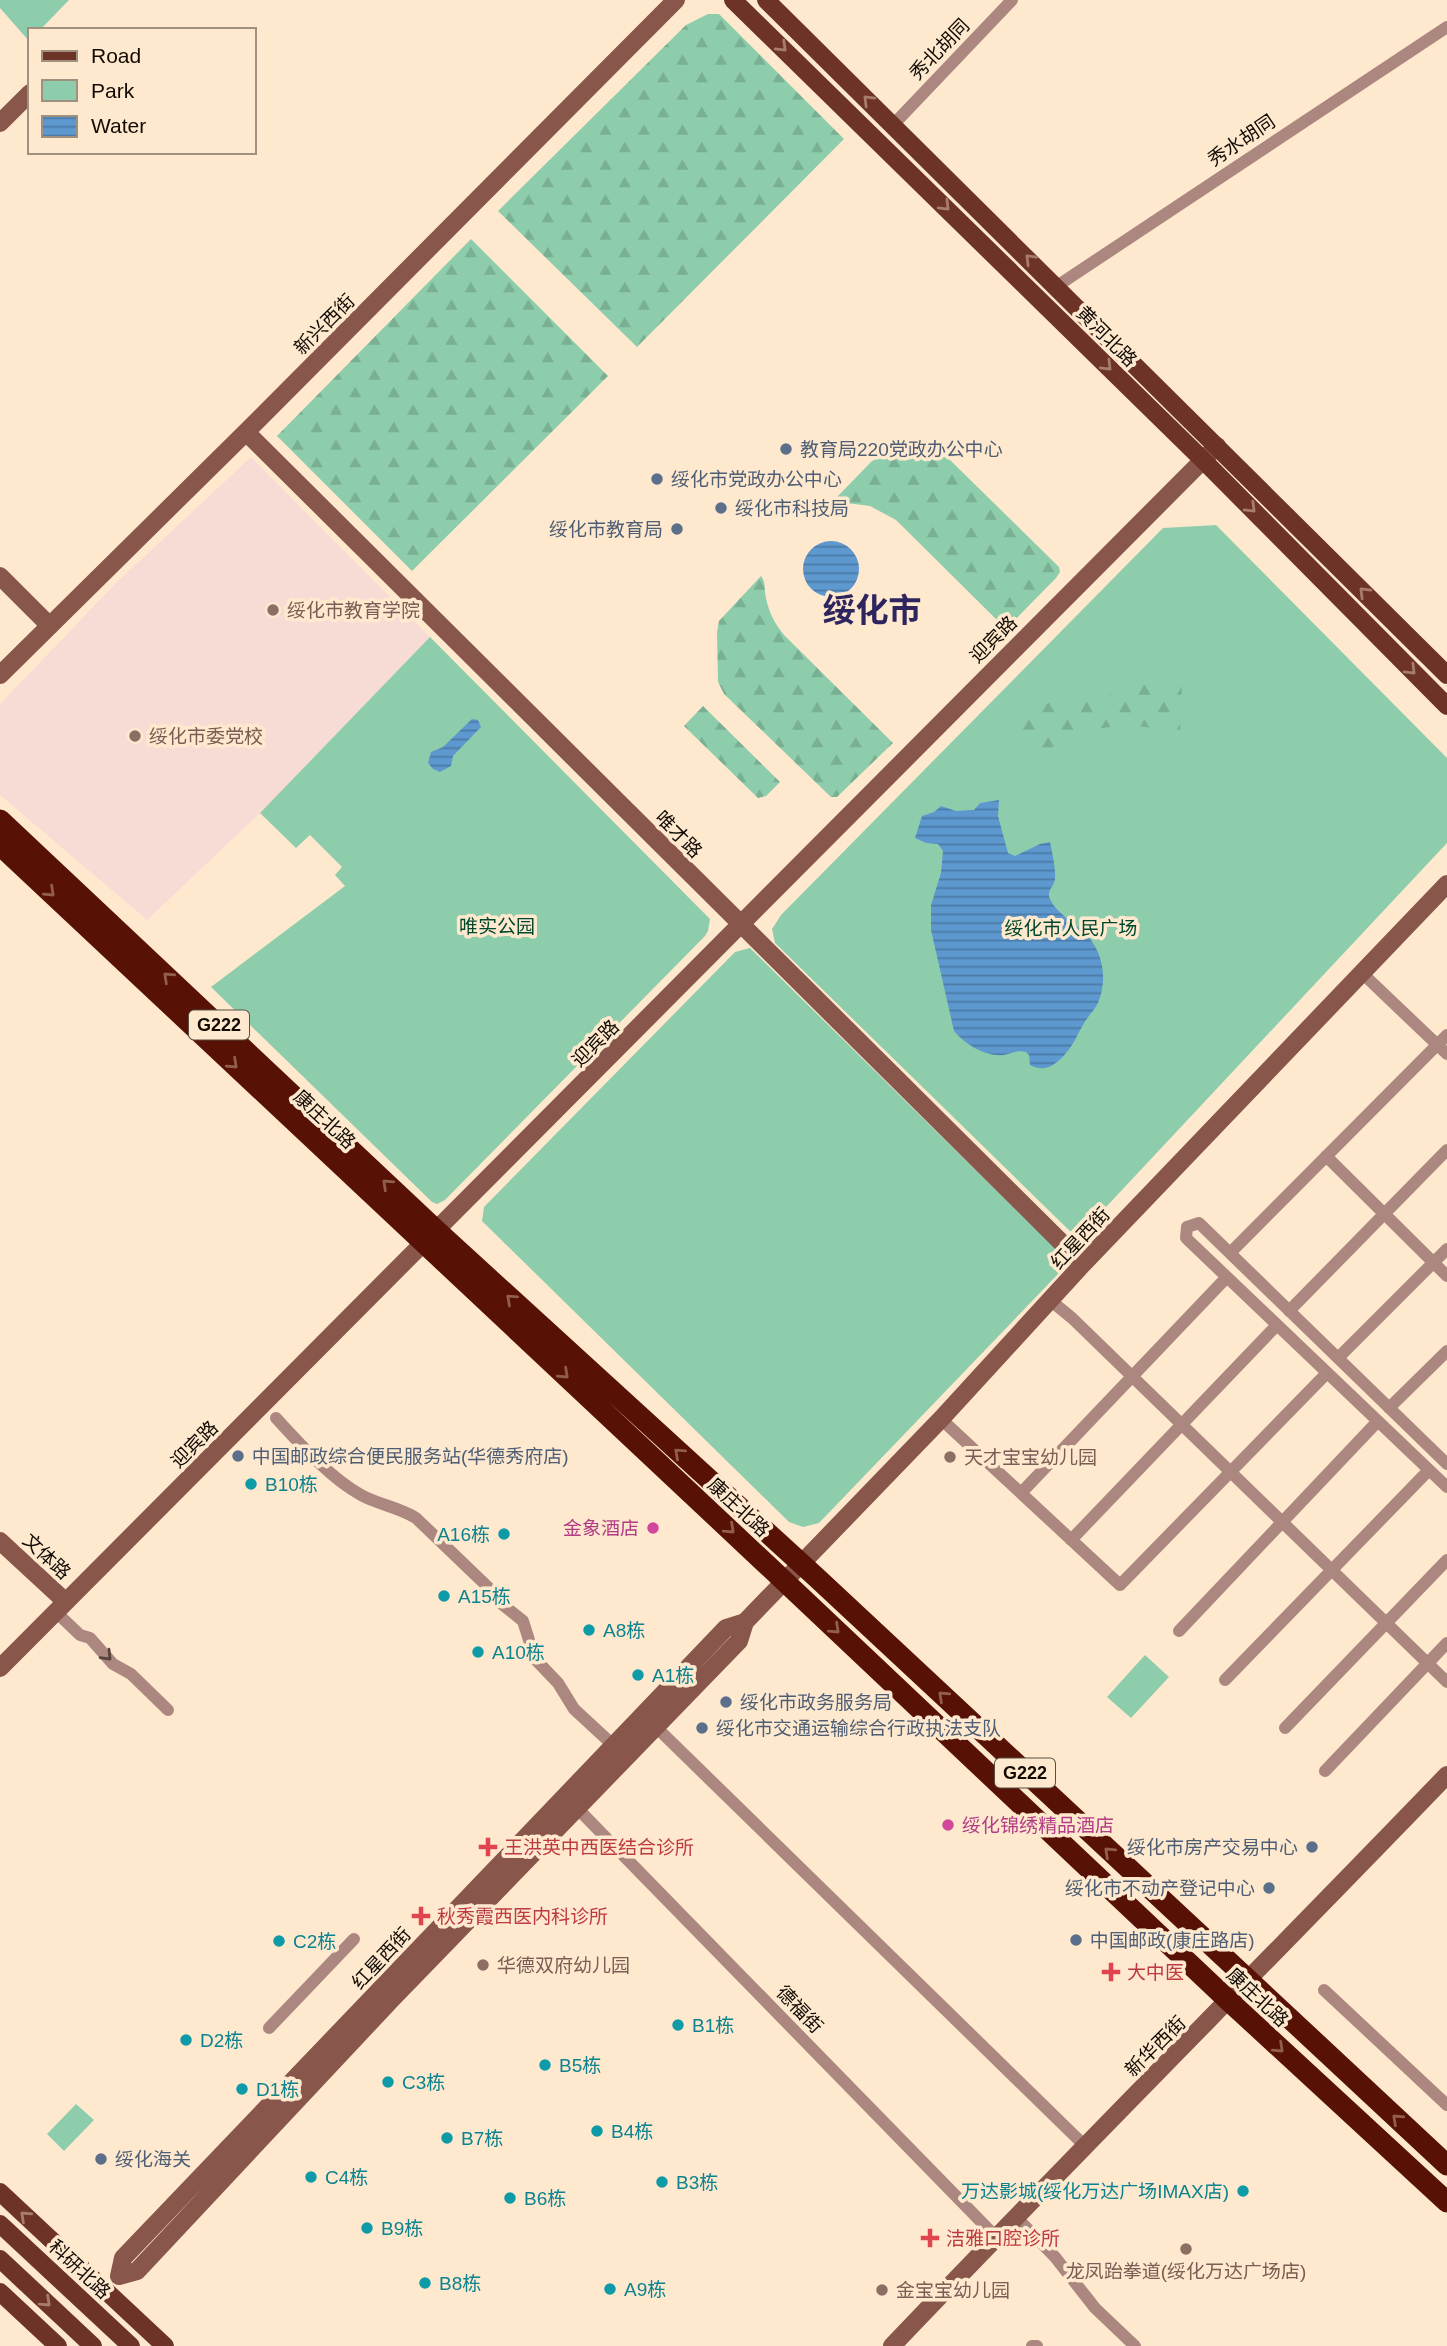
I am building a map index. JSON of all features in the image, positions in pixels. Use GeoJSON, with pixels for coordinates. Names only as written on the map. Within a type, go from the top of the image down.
{"type":"FeatureCollection","features":[{"type":"Feature","properties":{"kind":"highway","name":"康庄北路"},"geometry":{"type":"LineString","coordinates":[[0,820],[785,1582],[1229,2001],[1447,2202]]}},
{"type":"Feature","properties":{"kind":"highway","name":"康庄北路"},"geometry":{"type":"LineString","coordinates":[[0,845],[431,1237],[802,1565],[1447,2165]]}},
{"type":"Feature","properties":{"kind":"main road","name":"新兴西街"},"geometry":{"type":"LineString","coordinates":[[0,675],[676,0]]}},
{"type":"Feature","properties":{"kind":"main road","name":"黄河北路"},"geometry":{"type":"LineString","coordinates":[[733,0],[1203,460],[1447,706]]}},
{"type":"Feature","properties":{"kind":"main road","name":"黄河北路"},"geometry":{"type":"LineString","coordinates":[[766,0],[1447,675]]}},
{"type":"Feature","properties":{"kind":"main road"},"geometry":{"type":"LineString","coordinates":[[0,123],[28,95]]}},
{"type":"Feature","properties":{"kind":"main road","name":"唯才路"},"geometry":{"type":"LineString","coordinates":[[246,432],[1083,1264]]}},
{"type":"Feature","properties":{"kind":"main road","name":"迎宾路"},"geometry":{"type":"LineString","coordinates":[[0,1668],[1217,446]]}},
{"type":"Feature","properties":{"kind":"main road"},"geometry":{"type":"LineString","coordinates":[[0,576],[50,626]]}},
{"type":"Feature","properties":{"kind":"main road","name":"红星西街"},"geometry":{"type":"LineString","coordinates":[[90,2307],[120,2276],[123,2258],[215,2176],[570,1802],[656,1727],[739,1641],[745,1622],[942,1419],[1083,1264],[1447,884]]}},
{"type":"Feature","properties":{"kind":"main road","name":"文体路"},"geometry":{"type":"LineString","coordinates":[[0,1541],[61,1607]]}},
{"type":"Feature","properties":{"kind":"main road","name":"红星西街"},"geometry":{"type":"LineString","coordinates":[[570,1802],[612,1745],[726,1628],[745,1622]]}},
{"type":"Feature","properties":{"kind":"main road","name":"新华西街"},"geometry":{"type":"LineString","coordinates":[[892,2346],[1447,1775]]}},
{"type":"Feature","properties":{"kind":"main road"},"geometry":{"type":"LineString","coordinates":[[0,2192],[165,2346]]}},
{"type":"Feature","properties":{"kind":"main road","name":"科研北路"},"geometry":{"type":"LineString","coordinates":[[0,2224],[131,2346]]}},
{"type":"Feature","properties":{"kind":"main road"},"geometry":{"type":"LineString","coordinates":[[0,2259],[93,2346]]}},
{"type":"Feature","properties":{"kind":"main road"},"geometry":{"type":"LineString","coordinates":[[0,2292],[52,2344],[69,2323]]}},
{"type":"Feature","properties":{"kind":"street","name":"秀北胡同"},"geometry":{"type":"LineString","coordinates":[[893,125],[1012,0]]}},
{"type":"Feature","properties":{"kind":"street","name":"秀水胡同"},"geometry":{"type":"LineString","coordinates":[[1057,286],[1447,27]]}},
{"type":"Feature","properties":{"kind":"street"},"geometry":{"type":"LineString","coordinates":[[1362,973],[1442,1049]]}},
{"type":"Feature","properties":{"kind":"street"},"geometry":{"type":"LineString","coordinates":[[1230,1253],[1326,1156],[1442,1049],[1447,1035]]}},
{"type":"Feature","properties":{"kind":"street"},"geometry":{"type":"LineString","coordinates":[[1289,1311],[1447,1150]]}},
{"type":"Feature","properties":{"kind":"street"},"geometry":{"type":"LineString","coordinates":[[1326,1156],[1447,1276]]}},
{"type":"Feature","properties":{"kind":"street"},"geometry":{"type":"LineString","coordinates":[[1445,1458],[1389,1408],[1199,1223],[1187,1227],[1186,1238],[1447,1487]]}},
{"type":"Feature","properties":{"kind":"street"},"geometry":{"type":"LineString","coordinates":[[1338,1359],[1447,1249]]}},
{"type":"Feature","properties":{"kind":"street"},"geometry":{"type":"LineString","coordinates":[[1021,1493],[1227,1277]]}},
{"type":"Feature","properties":{"kind":"street"},"geometry":{"type":"LineString","coordinates":[[1050,1300],[1072,1318],[1447,1682]]}},
{"type":"Feature","properties":{"kind":"street"},"geometry":{"type":"LineString","coordinates":[[1071,1540],[1277,1325]]}},
{"type":"Feature","properties":{"kind":"street"},"geometry":{"type":"LineString","coordinates":[[1389,1408],[1447,1351]]}},
{"type":"Feature","properties":{"kind":"street"},"geometry":{"type":"LineString","coordinates":[[942,1419],[1120,1585],[1327,1373]]}},
{"type":"Feature","properties":{"kind":"street"},"geometry":{"type":"LineString","coordinates":[[276,1418],[309,1452],[362,1496],[403,1509],[416,1518],[490,1589],[502,1604],[523,1621],[535,1659],[558,1683],[574,1709],[612,1745]]}},
{"type":"Feature","properties":{"kind":"street"},"geometry":{"type":"LineString","coordinates":[[1179,1631],[1378,1422]]}},
{"type":"Feature","properties":{"kind":"street"},"geometry":{"type":"LineString","coordinates":[[1224,1680],[1429,1470]]}},
{"type":"Feature","properties":{"kind":"street"},"geometry":{"type":"LineString","coordinates":[[1285,1728],[1447,1560]]}},
{"type":"Feature","properties":{"kind":"street"},"geometry":{"type":"LineString","coordinates":[[61,1607],[80,1635],[90,1638],[113,1664],[131,1674],[168,1710]]}},
{"type":"Feature","properties":{"kind":"street"},"geometry":{"type":"LineString","coordinates":[[1325,1771],[1447,1643]]}},
{"type":"Feature","properties":{"kind":"street"},"geometry":{"type":"LineString","coordinates":[[656,1727],[1085,2146]]}},
{"type":"Feature","properties":{"kind":"street","name":"德福街"},"geometry":{"type":"LineString","coordinates":[[570,1802],[996,2237]]}},
{"type":"Feature","properties":{"kind":"street"},"geometry":{"type":"LineString","coordinates":[[269,2028],[354,1939]]}},
{"type":"Feature","properties":{"kind":"street"},"geometry":{"type":"LineString","coordinates":[[1324,1990],[1447,2105]]}},
{"type":"Feature","properties":{"kind":"street"},"geometry":{"type":"LineString","coordinates":[[1016,2217],[1063,2267],[1095,2308],[1135,2346]]}},
{"type":"Feature","properties":{"kind":"shaded area"},"geometry":{"type":"Polygon","coordinates":[[[251,457],[430,637],[260,813],[147,920],[0,795],[0,704],[115,584],[251,457]]]}},
{"type":"Feature","properties":{"kind":"green space"},"geometry":{"type":"Polygon","coordinates":[[[0,0],[69,0],[42,28],[28,28],[28,40],[0,8],[0,0]]]}},
{"type":"Feature","properties":{"kind":"green space"},"geometry":{"type":"Polygon","coordinates":[[[708,14],[719,14],[844,139],[637,347],[498,211],[686,25],[708,14]]]}},
{"type":"Feature","properties":{"kind":"green space"},"geometry":{"type":"Polygon","coordinates":[[[471,239],[608,376],[412,571],[277,436],[471,239]]]}},
{"type":"Feature","properties":{"kind":"green space"},"geometry":{"type":"Polygon","coordinates":[[[893,452],[939,455],[949,459],[1059,567],[1060,572],[1056,578],[1006,629],[896,520],[870,506],[839,502],[835,499],[872,461],[893,452]]]}},
{"type":"Feature","properties":{"kind":"green space","name":"绥化市人民广场"},"geometry":{"type":"Polygon","coordinates":[[[1216,525],[1447,758],[1447,843],[1077,1238],[775,943],[772,929],[781,915],[1163,528],[1216,525]]]}},
{"type":"Feature","properties":{"kind":"green space"},"geometry":{"type":"Polygon","coordinates":[[[761,576],[771,613],[784,635],[893,743],[837,797],[831,797],[724,694],[718,682],[719,621],[761,576]]]}},
{"type":"Feature","properties":{"kind":"green space","name":"唯实公园"},"geometry":{"type":"Polygon","coordinates":[[[430,637],[710,919],[705,936],[445,1200],[437,1204],[211,987],[345,886],[335,875],[342,867],[310,835],[296,848],[260,813],[430,637]]]}},
{"type":"Feature","properties":{"kind":"green space"},"geometry":{"type":"Polygon","coordinates":[[[1182,679],[1180,736],[1143,726],[1106,727],[1070,738],[1038,757],[1016,728],[1060,696],[1067,707],[1143,685],[1182,679]]]}},
{"type":"Feature","properties":{"kind":"green space"},"geometry":{"type":"Polygon","coordinates":[[[703,706],[780,782],[766,796],[758,798],[684,726],[703,706]]]}},
{"type":"Feature","properties":{"kind":"green space"},"geometry":{"type":"Polygon","coordinates":[[[750,948],[1057,1250],[1061,1257],[1058,1274],[819,1523],[803,1527],[789,1522],[482,1221],[484,1207],[735,952],[750,948]]]}},
{"type":"Feature","properties":{"kind":"green space"},"geometry":{"type":"Polygon","coordinates":[[[1145,1655],[1169,1677],[1131,1718],[1107,1697],[1145,1655]]]}},
{"type":"Feature","properties":{"kind":"green space"},"geometry":{"type":"Polygon","coordinates":[[[76,2104],[94,2120],[64,2151],[47,2134],[76,2104]]]}},
{"type":"Feature","properties":{"kind":"water"},"geometry":{"type":"Polygon","coordinates":[[[831,541],[842,543],[851,549],[857,558],[857,580],[851,589],[842,595],[831,597],[820,595],[811,589],[805,580],[803,569],[805,558],[811,549],[820,543],[831,541]]]}},
{"type":"Feature","properties":{"kind":"water"},"geometry":{"type":"Polygon","coordinates":[[[472,719],[478,720],[481,727],[453,756],[451,766],[440,772],[433,769],[428,763],[431,752],[443,747],[472,719]]]}},
{"type":"Feature","properties":{"kind":"water"},"geometry":{"type":"Polygon","coordinates":[[[999,800],[998,816],[1008,853],[1015,856],[1050,842],[1055,875],[1050,899],[1056,909],[1091,940],[1102,966],[1103,984],[1098,1003],[1069,1050],[1058,1061],[1045,1068],[1030,1065],[1026,1052],[997,1055],[983,1052],[964,1041],[954,1031],[931,930],[931,905],[941,873],[943,851],[938,844],[915,838],[922,816],[941,806],[956,811],[974,810],[980,803],[999,800]]]}},
{"type":"Feature","properties":{"kind":"place","name":"教育局220党政办公中心"},"geometry":{"type":"Point","coordinates":[786,449]}},
{"type":"Feature","properties":{"kind":"place","name":"绥化市党政办公中心"},"geometry":{"type":"Point","coordinates":[657,479]}},
{"type":"Feature","properties":{"kind":"place","name":"绥化市科技局"},"geometry":{"type":"Point","coordinates":[721,508]}},
{"type":"Feature","properties":{"kind":"place","name":"绥化市教育局"},"geometry":{"type":"Point","coordinates":[677,529]}},
{"type":"Feature","properties":{"kind":"place","name":"绥化市教育学院"},"geometry":{"type":"Point","coordinates":[273,610]}},
{"type":"Feature","properties":{"kind":"place","name":"绥化市委党校"},"geometry":{"type":"Point","coordinates":[135,736]}},
{"type":"Feature","properties":{"kind":"place","name":"中国邮政综合便民服务站(华德秀府店)"},"geometry":{"type":"Point","coordinates":[238,1456]}},
{"type":"Feature","properties":{"kind":"place","name":"天才宝宝幼儿园"},"geometry":{"type":"Point","coordinates":[950,1457]}},
{"type":"Feature","properties":{"kind":"place","name":"B10栋"},"geometry":{"type":"Point","coordinates":[251,1484]}},
{"type":"Feature","properties":{"kind":"place","name":"金象酒店"},"geometry":{"type":"Point","coordinates":[653,1528]}},
{"type":"Feature","properties":{"kind":"place","name":"A16栋"},"geometry":{"type":"Point","coordinates":[504,1534]}},
{"type":"Feature","properties":{"kind":"place","name":"A15栋"},"geometry":{"type":"Point","coordinates":[444,1596]}},
{"type":"Feature","properties":{"kind":"place","name":"A8栋"},"geometry":{"type":"Point","coordinates":[589,1630]}},
{"type":"Feature","properties":{"kind":"place","name":"A10栋"},"geometry":{"type":"Point","coordinates":[478,1652]}},
{"type":"Feature","properties":{"kind":"place","name":"A1栋"},"geometry":{"type":"Point","coordinates":[638,1675]}},
{"type":"Feature","properties":{"kind":"place","name":"绥化市政务服务局"},"geometry":{"type":"Point","coordinates":[726,1702]}},
{"type":"Feature","properties":{"kind":"place","name":"绥化市交通运输综合行政执法支队"},"geometry":{"type":"Point","coordinates":[702,1728]}},
{"type":"Feature","properties":{"kind":"place","name":"绥化锦绣精品酒店"},"geometry":{"type":"Point","coordinates":[948,1825]}},
{"type":"Feature","properties":{"kind":"place","name":"王洪英中西医结合诊所"},"geometry":{"type":"Point","coordinates":[488,1847]}},
{"type":"Feature","properties":{"kind":"place","name":"绥化市房产交易中心"},"geometry":{"type":"Point","coordinates":[1312,1847]}},
{"type":"Feature","properties":{"kind":"place","name":"绥化市不动产登记中心"},"geometry":{"type":"Point","coordinates":[1269,1888]}},
{"type":"Feature","properties":{"kind":"place","name":"秋秀霞西医内科诊所"},"geometry":{"type":"Point","coordinates":[421,1916]}},
{"type":"Feature","properties":{"kind":"place","name":"中国邮政(康庄路店)"},"geometry":{"type":"Point","coordinates":[1076,1940]}},
{"type":"Feature","properties":{"kind":"place","name":"C2栋"},"geometry":{"type":"Point","coordinates":[279,1941]}},
{"type":"Feature","properties":{"kind":"place","name":"华德双府幼儿园"},"geometry":{"type":"Point","coordinates":[483,1965]}},
{"type":"Feature","properties":{"kind":"place","name":"大中医"},"geometry":{"type":"Point","coordinates":[1111,1972]}},
{"type":"Feature","properties":{"kind":"place","name":"B1栋"},"geometry":{"type":"Point","coordinates":[678,2025]}},
{"type":"Feature","properties":{"kind":"place","name":"D2栋"},"geometry":{"type":"Point","coordinates":[186,2040]}},
{"type":"Feature","properties":{"kind":"place","name":"B5栋"},"geometry":{"type":"Point","coordinates":[545,2065]}},
{"type":"Feature","properties":{"kind":"place","name":"C3栋"},"geometry":{"type":"Point","coordinates":[388,2082]}},
{"type":"Feature","properties":{"kind":"place","name":"D1栋"},"geometry":{"type":"Point","coordinates":[242,2089]}},
{"type":"Feature","properties":{"kind":"place","name":"B4栋"},"geometry":{"type":"Point","coordinates":[597,2131]}},
{"type":"Feature","properties":{"kind":"place","name":"B7栋"},"geometry":{"type":"Point","coordinates":[447,2138]}},
{"type":"Feature","properties":{"kind":"place","name":"绥化海关"},"geometry":{"type":"Point","coordinates":[101,2159]}},
{"type":"Feature","properties":{"kind":"place","name":"C4栋"},"geometry":{"type":"Point","coordinates":[311,2177]}},
{"type":"Feature","properties":{"kind":"place","name":"B3栋"},"geometry":{"type":"Point","coordinates":[662,2182]}},
{"type":"Feature","properties":{"kind":"place","name":"万达影城(绥化万达广场IMAX店)"},"geometry":{"type":"Point","coordinates":[1243,2191]}},
{"type":"Feature","properties":{"kind":"place","name":"B6栋"},"geometry":{"type":"Point","coordinates":[510,2198]}},
{"type":"Feature","properties":{"kind":"place","name":"B9栋"},"geometry":{"type":"Point","coordinates":[367,2228]}},
{"type":"Feature","properties":{"kind":"place","name":"洁雅口腔诊所"},"geometry":{"type":"Point","coordinates":[930,2238]}},
{"type":"Feature","properties":{"kind":"place","name":"龙凤跆拳道(绥化万达广场店)"},"geometry":{"type":"Point","coordinates":[1186,2249]}},
{"type":"Feature","properties":{"kind":"place","name":"B8栋"},"geometry":{"type":"Point","coordinates":[425,2283]}},
{"type":"Feature","properties":{"kind":"place","name":"A9栋"},"geometry":{"type":"Point","coordinates":[610,2289]}},
{"type":"Feature","properties":{"kind":"place","name":"金宝宝幼儿园"},"geometry":{"type":"Point","coordinates":[882,2290]}},
{"type":"Feature","properties":{"kind":"district","name":"绥化市"},"geometry":{"type":"Point","coordinates":[872,610]}}]}
